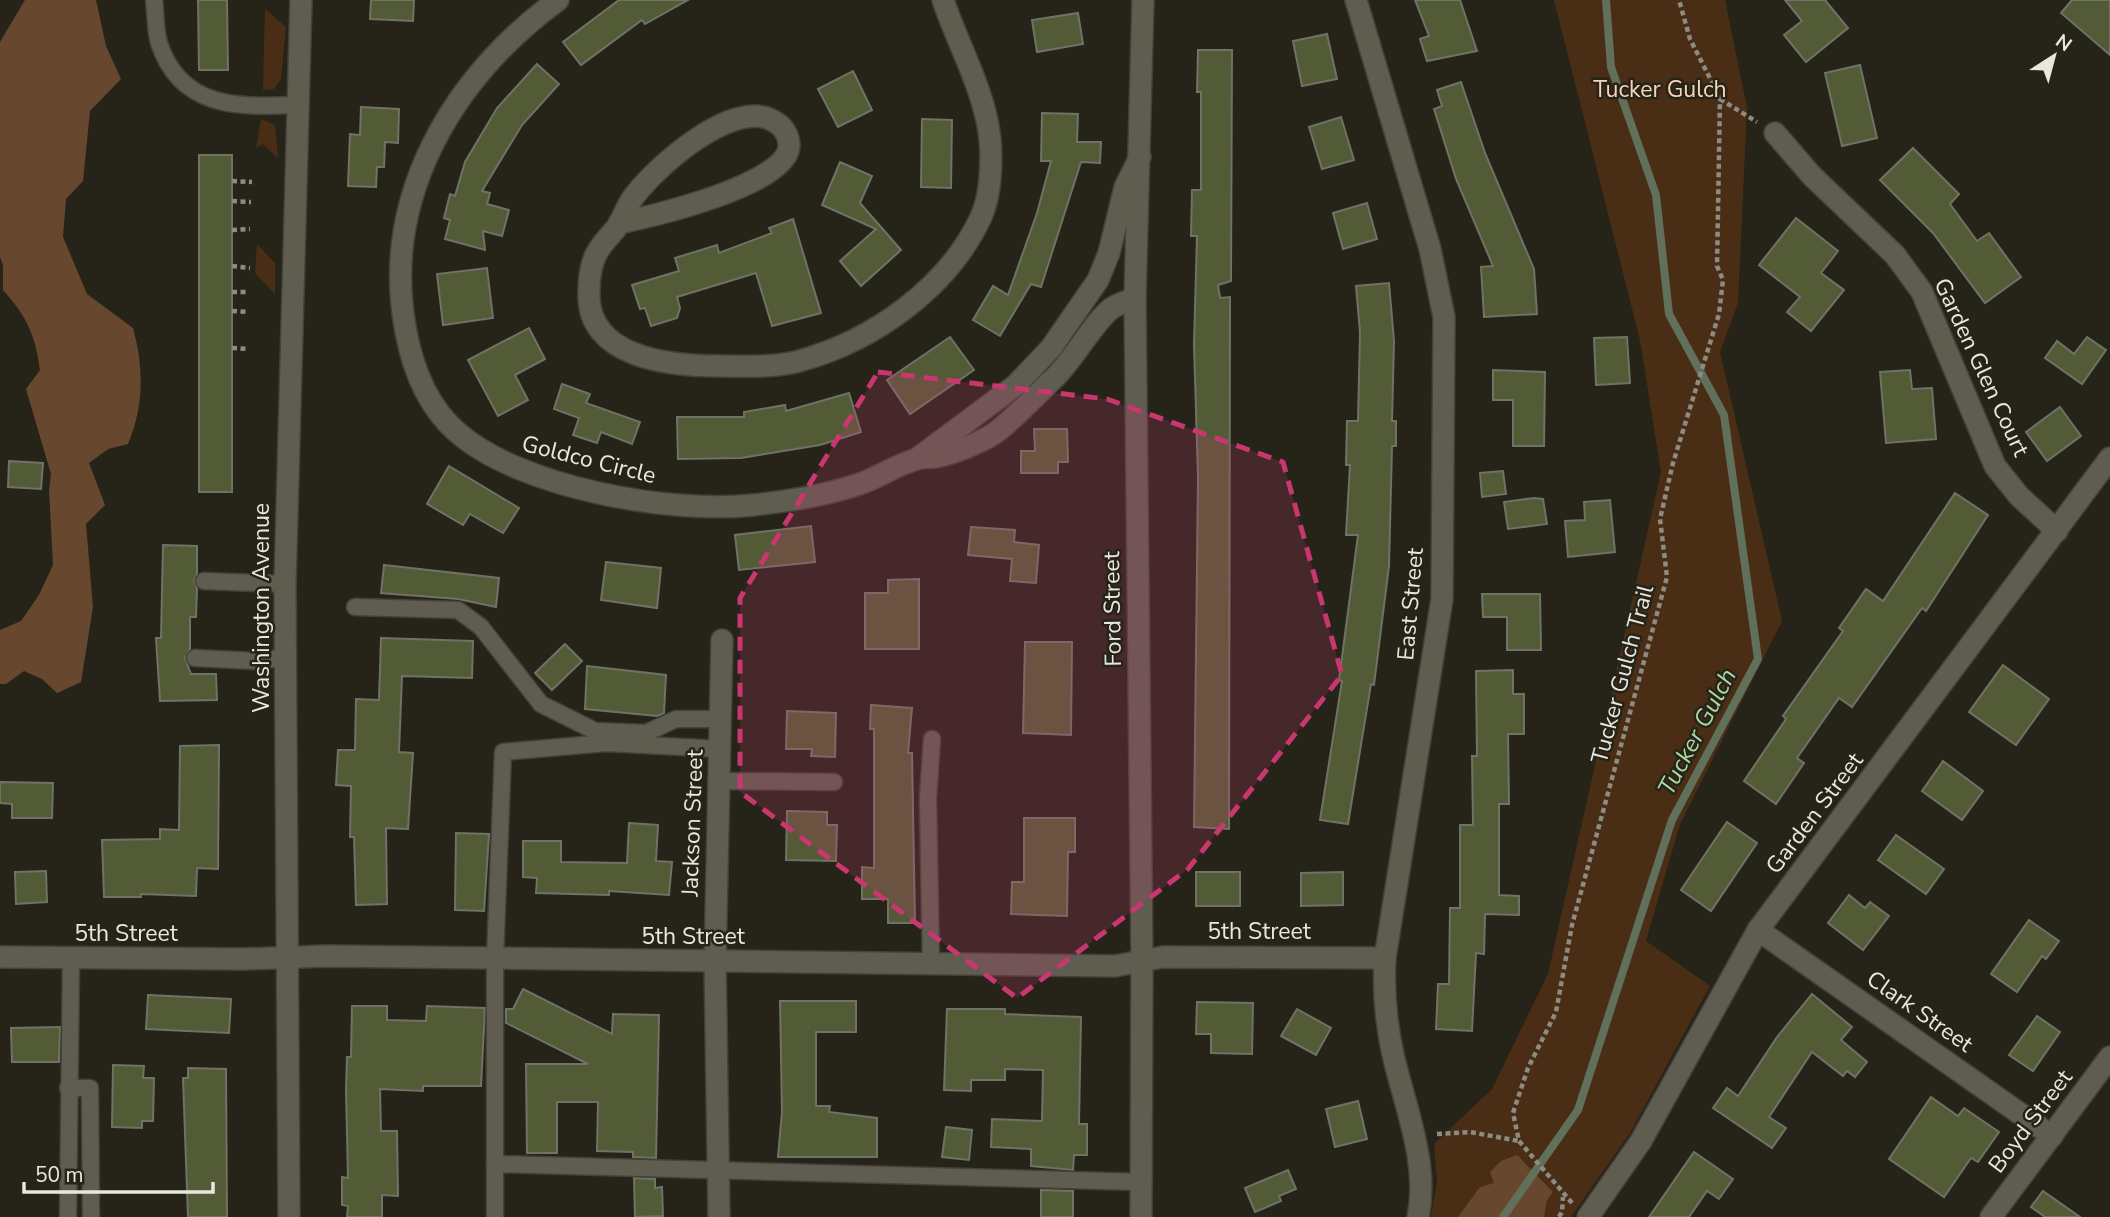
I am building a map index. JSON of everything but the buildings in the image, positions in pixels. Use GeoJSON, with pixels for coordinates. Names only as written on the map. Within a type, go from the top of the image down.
{"type":"FeatureCollection","features":[{"type":"Feature","properties":{"kind":"street","name":"Washington Avenue"},"geometry":{"type":"LineString","coordinates":[[289,1217],[285,584],[301,0]]}},
{"type":"Feature","properties":{"kind":"street","name":"Goldco Circle"},"geometry":{"type":"LineString","coordinates":[[558,0],[524,24],[496,52],[450,113],[425,156],[401,240],[400,299],[410,353],[425,392],[456,432],[506,466],[646,502],[705,507],[752,505],[804,498],[863,482],[918,458],[1016,385],[1058,337],[1098,280],[1109,253],[1125,187],[1140,156]]}},
{"type":"Feature","properties":{"kind":"street"},"geometry":{"type":"LineString","coordinates":[[619,223],[673,212],[719,197],[771,169],[783,161],[790,146],[786,133],[777,122],[758,116],[738,118],[717,126],[659,170],[634,195],[619,223],[596,253],[589,278],[588,304],[594,325],[618,346],[647,360],[707,366],[796,362],[836,349],[877,328],[919,296],[946,268],[981,216],[990,169],[990,137],[982,103],[943,0]]}},
{"type":"Feature","properties":{"kind":"street","name":"Ford Street"},"geometry":{"type":"LineString","coordinates":[[1141,1217],[1142,962],[1135,298],[1143,0]]}},
{"type":"Feature","properties":{"kind":"street","name":"East Street"},"geometry":{"type":"LineString","coordinates":[[1356,0],[1430,249],[1444,317],[1442,598],[1385,958],[1383,997],[1394,1056],[1415,1137],[1422,1196],[1418,1217]]}},
{"type":"Feature","properties":{"kind":"street","name":"Garden Glen Court"},"geometry":{"type":"LineString","coordinates":[[1775,133],[1812,176],[1895,255],[1922,292],[1995,466],[2019,496],[2057,531]]}},
{"type":"Feature","properties":{"kind":"street","name":"Goldco Circle"},"geometry":{"type":"LineString","coordinates":[[918,458],[938,457],[994,433],[1059,374],[1112,308],[1135,298]]}},
{"type":"Feature","properties":{"kind":"street","name":"Garden Street"},"geometry":{"type":"LineString","coordinates":[[1588,1217],[1642,1141],[1758,930],[2110,458]]}},
{"type":"Feature","properties":{"kind":"street","name":"Jackson Street"},"geometry":{"type":"LineString","coordinates":[[719,1217],[715,962],[722,640]]}},
{"type":"Feature","properties":{"kind":"street","name":"Clark Street"},"geometry":{"type":"LineString","coordinates":[[1758,930],[2052,1136]]}},
{"type":"Feature","properties":{"kind":"street","name":"5th Street"},"geometry":{"type":"LineString","coordinates":[[0,957],[244,959],[288,956],[1115,966],[1163,957],[1385,958]]}},
{"type":"Feature","properties":{"kind":"street","name":"Boyd Street"},"geometry":{"type":"LineString","coordinates":[[1991,1217],[2110,1057]]}},
{"type":"Feature","properties":{"kind":"lane"},"geometry":{"type":"LineString","coordinates":[[154,0],[159,43],[178,80],[211,101],[244,106],[298,105]]}},
{"type":"Feature","properties":{"kind":"lane"},"geometry":{"type":"LineString","coordinates":[[204,581],[285,584]]}},
{"type":"Feature","properties":{"kind":"lane"},"geometry":{"type":"LineString","coordinates":[[355,607],[458,610],[481,627],[541,704],[595,731],[646,733],[676,719],[721,719]]}},
{"type":"Feature","properties":{"kind":"lane"},"geometry":{"type":"LineString","coordinates":[[195,658],[257,661],[287,657]]}},
{"type":"Feature","properties":{"kind":"lane"},"geometry":{"type":"LineString","coordinates":[[931,964],[928,798],[932,739]]}},
{"type":"Feature","properties":{"kind":"lane"},"geometry":{"type":"LineString","coordinates":[[495,1217],[495,959],[503,752],[606,743],[721,749]]}},
{"type":"Feature","properties":{"kind":"lane"},"geometry":{"type":"LineString","coordinates":[[721,781],[834,782]]}},
{"type":"Feature","properties":{"kind":"lane"},"geometry":{"type":"LineString","coordinates":[[68,1217],[71,959]]}},
{"type":"Feature","properties":{"kind":"lane"},"geometry":{"type":"LineString","coordinates":[[68,1088],[90,1088],[91,1217]]}},
{"type":"Feature","properties":{"kind":"lane"},"geometry":{"type":"LineString","coordinates":[[495,1164],[1141,1182]]}},
{"type":"Feature","properties":{"kind":"path","name":"Tucker Gulch Trail"},"geometry":{"type":"LineString","coordinates":[[1519,1141],[1513,1113],[1528,1068],[1556,1012],[1572,925],[1667,577],[1660,519],[1673,463],[1719,314],[1723,280],[1717,266],[1720,98],[1690,39],[1679,0]]}},
{"type":"Feature","properties":{"kind":"path"},"geometry":{"type":"LineString","coordinates":[[1720,98],[1775,133]]}},
{"type":"Feature","properties":{"kind":"path"},"geometry":{"type":"LineString","coordinates":[[232,181],[252,182]]}},
{"type":"Feature","properties":{"kind":"path"},"geometry":{"type":"LineString","coordinates":[[232,201],[251,202]]}},
{"type":"Feature","properties":{"kind":"path"},"geometry":{"type":"LineString","coordinates":[[232,230],[250,229]]}},
{"type":"Feature","properties":{"kind":"path"},"geometry":{"type":"LineString","coordinates":[[232,267],[250,268]]}},
{"type":"Feature","properties":{"kind":"path"},"geometry":{"type":"LineString","coordinates":[[232,292],[249,292]]}},
{"type":"Feature","properties":{"kind":"path"},"geometry":{"type":"LineString","coordinates":[[232,311],[248,312]]}},
{"type":"Feature","properties":{"kind":"path"},"geometry":{"type":"LineString","coordinates":[[232,348],[247,349]]}},
{"type":"Feature","properties":{"kind":"path"},"geometry":{"type":"LineString","coordinates":[[1415,1137],[1470,1132],[1519,1141],[1563,1196],[1559,1217]]}},
{"type":"Feature","properties":{"kind":"highlighted area"},"geometry":{"type":"Polygon","coordinates":[[[878,372],[1107,399],[1283,462],[1342,675],[1188,869],[1017,998],[740,792],[740,598],[878,372]]]}},
{"type":"Feature","properties":{"kind":"green space","name":"Tucker Gulch"},"geometry":{"type":"Polygon","coordinates":[[[1554,0],[1725,0],[1747,108],[1738,303],[1720,352],[1782,621],[1680,824],[1646,941],[1710,986],[1630,1133],[1571,1217],[1431,1217],[1437,1182],[1434,1144],[1492,1089],[1548,974],[1661,472],[1640,340],[1554,0]]]}},
{"type":"Feature","properties":{"kind":"green space"},"geometry":{"type":"Polygon","coordinates":[[[265,9],[286,27],[281,79],[274,89],[263,90],[265,9]]]}},
{"type":"Feature","properties":{"kind":"green space"},"geometry":{"type":"Polygon","coordinates":[[[261,119],[275,125],[278,158],[263,144],[256,148],[261,119]]]}},
{"type":"Feature","properties":{"kind":"green space"},"geometry":{"type":"Polygon","coordinates":[[[257,244],[275,263],[275,294],[255,273],[257,244]]]}},
{"type":"Feature","properties":{"kind":"shaded area"},"geometry":{"type":"Polygon","coordinates":[[[25,0],[96,0],[106,46],[121,79],[90,111],[83,181],[66,199],[63,237],[87,294],[133,328],[141,387],[137,416],[128,444],[108,449],[89,463],[105,505],[86,524],[93,607],[81,682],[57,693],[42,679],[24,671],[6,684],[0,684],[0,630],[21,621],[39,595],[53,565],[49,490],[51,474],[26,389],[40,370],[38,357],[29,327],[3,290],[3,265],[0,257],[0,42],[25,0]]]}},
{"type":"Feature","properties":{"kind":"shaded area"},"geometry":{"type":"Polygon","coordinates":[[[1517,1155],[1553,1192],[1547,1200],[1544,1217],[1458,1217],[1480,1187],[1494,1183],[1490,1172],[1501,1161],[1517,1155]]]}},
{"type":"Feature","properties":{"kind":"waterway","name":"Tucker Gulch"},"geometry":{"type":"LineString","coordinates":[[1503,1217],[1578,1110],[1672,820],[1758,659],[1724,415],[1669,314],[1656,195],[1611,67],[1606,0]]}}]}
